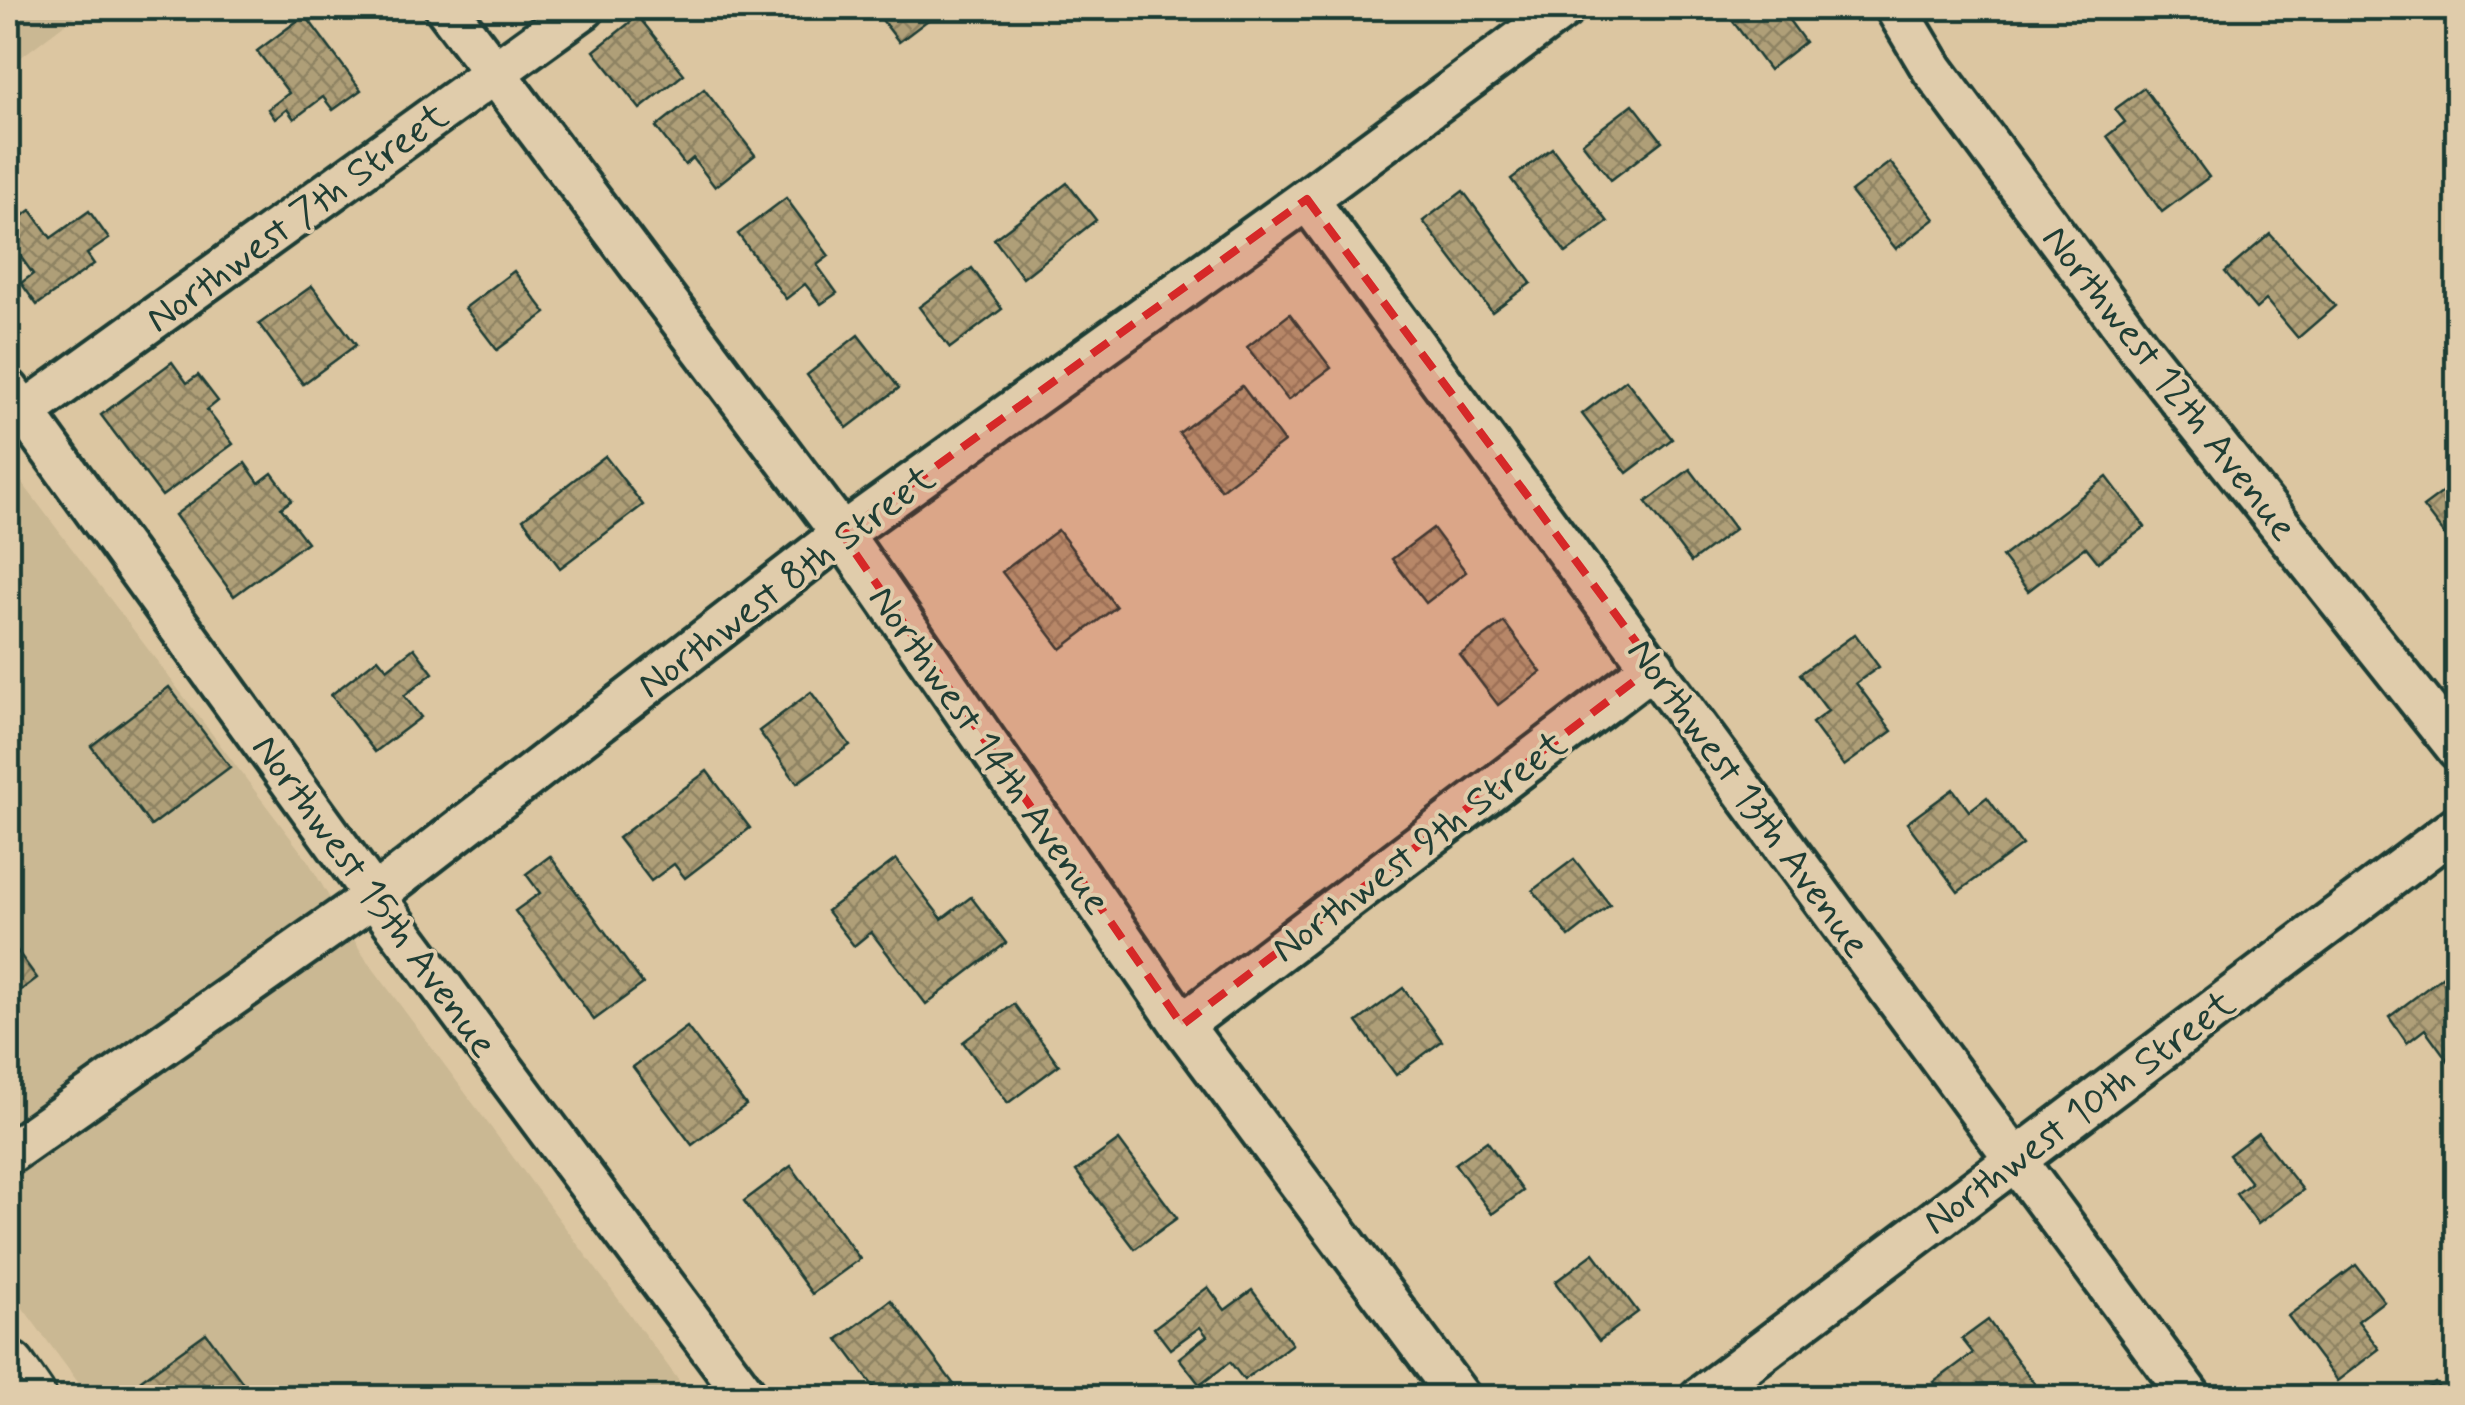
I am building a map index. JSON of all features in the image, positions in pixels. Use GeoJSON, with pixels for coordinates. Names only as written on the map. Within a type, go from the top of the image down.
{"type":"FeatureCollection","features":[{"type":"Feature","properties":{"kind":"street","name":"Northwest 14th Avenue"},"geometry":{"type":"LineString","coordinates":[[446,8],[842,534],[1182,1025],[1460,1398]]}},
{"type":"Feature","properties":{"kind":"street","name":"Northwest 7th Street"},"geometry":{"type":"LineString","coordinates":[[13,408],[584,8]]}},
{"type":"Feature","properties":{"kind":"street","name":"Northwest 8th Street"},"geometry":{"type":"LineString","coordinates":[[8,1154],[374,896],[842,534],[1307,199],[1564,8]]}},
{"type":"Feature","properties":{"kind":"street","name":"Northwest 12th Avenue"},"geometry":{"type":"LineString","coordinates":[[1896,8],[1933,70],[2143,352],[2458,749]]}},
{"type":"Feature","properties":{"kind":"street","name":"Northwest 13th Avenue"},"geometry":{"type":"LineString","coordinates":[[1307,199],[2191,1398]]}},
{"type":"Feature","properties":{"kind":"street","name":"Northwest 15th Avenue"},"geometry":{"type":"LineString","coordinates":[[13,408],[748,1398]]}},
{"type":"Feature","properties":{"kind":"street","name":"Northwest 9th Street"},"geometry":{"type":"LineString","coordinates":[[1182,1025],[1654,666]]}},
{"type":"Feature","properties":{"kind":"street","name":"Northwest 10th Street"},"geometry":{"type":"LineString","coordinates":[[1700,1398],[2458,826]]}},
{"type":"Feature","properties":{"kind":"street"},"geometry":{"type":"LineString","coordinates":[[8,1370],[28,1398]]}},
{"type":"Feature","properties":{"kind":"highlighted area"},"geometry":{"type":"Polygon","coordinates":[[[1307,199],[1654,666],[1182,1025],[842,534],[1307,199]]]}},
{"type":"Feature","properties":{"kind":"shaded area"},"geometry":{"type":"Polygon","coordinates":[[[8,8],[86,8],[8,67],[8,8]]]}},
{"type":"Feature","properties":{"kind":"shaded area"},"geometry":{"type":"Polygon","coordinates":[[[8,464],[308,861],[363,955],[691,1397],[89,1397],[8,1288],[8,464]]]}},
{"type":"Feature","properties":{"kind":"building"},"geometry":{"type":"Polygon","coordinates":[[[873,8],[938,8],[940,11],[899,42],[873,8]]]}},
{"type":"Feature","properties":{"kind":"building"},"geometry":{"type":"Polygon","coordinates":[[[1723,8],[1780,8],[1805,42],[1769,70],[1723,8]]]}},
{"type":"Feature","properties":{"kind":"building"},"geometry":{"type":"Polygon","coordinates":[[[305,15],[361,90],[333,110],[323,97],[294,119],[287,109],[275,119],[268,109],[289,93],[257,51],[305,15]]]}},
{"type":"Feature","properties":{"kind":"building"},"geometry":{"type":"Polygon","coordinates":[[[638,16],[684,74],[640,109],[594,51],[638,16]]]}},
{"type":"Feature","properties":{"kind":"building"},"geometry":{"type":"Polygon","coordinates":[[[2144,88],[2209,177],[2162,212],[2107,136],[2125,122],[2115,109],[2144,88]]]}},
{"type":"Feature","properties":{"kind":"building"},"geometry":{"type":"Polygon","coordinates":[[[704,89],[755,155],[715,187],[693,158],[685,165],[656,127],[704,89]]]}},
{"type":"Feature","properties":{"kind":"building"},"geometry":{"type":"Polygon","coordinates":[[[1633,104],[1662,141],[1611,180],[1582,143],[1633,104]]]}},
{"type":"Feature","properties":{"kind":"building"},"geometry":{"type":"Polygon","coordinates":[[[1552,148],[1608,222],[1566,253],[1511,179],[1552,148]]]}},
{"type":"Feature","properties":{"kind":"building"},"geometry":{"type":"Polygon","coordinates":[[[1890,162],[1935,219],[1896,249],[1851,192],[1890,162]]]}},
{"type":"Feature","properties":{"kind":"building"},"geometry":{"type":"Polygon","coordinates":[[[1067,183],[1096,220],[1023,278],[994,239],[1067,183]]]}},
{"type":"Feature","properties":{"kind":"building"},"geometry":{"type":"Polygon","coordinates":[[[1463,191],[1531,283],[1492,312],[1423,221],[1463,191]]]}},
{"type":"Feature","properties":{"kind":"building"},"geometry":{"type":"Polygon","coordinates":[[[786,198],[829,256],[817,265],[837,293],[821,304],[805,284],[786,299],[738,234],[786,198]]]}},
{"type":"Feature","properties":{"kind":"building"},"geometry":{"type":"Polygon","coordinates":[[[31,210],[51,238],[89,211],[109,239],[87,254],[94,264],[37,305],[21,283],[33,274],[8,239],[8,227],[31,210]]]}},
{"type":"Feature","properties":{"kind":"building"},"geometry":{"type":"Polygon","coordinates":[[[2270,234],[2335,306],[2298,338],[2266,300],[2256,309],[2225,272],[2270,234]]]}},
{"type":"Feature","properties":{"kind":"building"},"geometry":{"type":"Polygon","coordinates":[[[972,268],[1002,309],[950,348],[919,307],[972,268]]]}},
{"type":"Feature","properties":{"kind":"building"},"geometry":{"type":"Polygon","coordinates":[[[514,271],[546,313],[497,350],[465,308],[514,271]]]}},
{"type":"Feature","properties":{"kind":"building"},"geometry":{"type":"Polygon","coordinates":[[[312,286],[356,345],[303,384],[259,324],[312,286]]]}},
{"type":"Feature","properties":{"kind":"building"},"geometry":{"type":"Polygon","coordinates":[[[1290,314],[1331,368],[1288,400],[1247,347],[1290,314]]]}},
{"type":"Feature","properties":{"kind":"building"},"geometry":{"type":"Polygon","coordinates":[[[858,335],[899,388],[847,428],[807,375],[858,335]]]}},
{"type":"Feature","properties":{"kind":"building"},"geometry":{"type":"Polygon","coordinates":[[[172,362],[187,383],[198,375],[218,401],[207,410],[233,444],[162,496],[101,415],[172,362]]]}},
{"type":"Feature","properties":{"kind":"building"},"geometry":{"type":"Polygon","coordinates":[[[1626,380],[1672,439],[1627,473],[1582,414],[1626,380]]]}},
{"type":"Feature","properties":{"kind":"building"},"geometry":{"type":"Polygon","coordinates":[[[1242,386],[1284,442],[1221,490],[1179,433],[1242,386]]]}},
{"type":"Feature","properties":{"kind":"building"},"geometry":{"type":"Polygon","coordinates":[[[605,456],[643,505],[560,568],[523,519],[605,456]]]}},
{"type":"Feature","properties":{"kind":"building"},"geometry":{"type":"Polygon","coordinates":[[[245,463],[259,483],[272,473],[292,500],[281,508],[307,542],[234,596],[175,515],[245,463]]]}},
{"type":"Feature","properties":{"kind":"building"},"geometry":{"type":"Polygon","coordinates":[[[1690,469],[1735,529],[1691,562],[1646,502],[1690,469]]]}},
{"type":"Feature","properties":{"kind":"building"},"geometry":{"type":"Polygon","coordinates":[[[2107,477],[2145,527],[2098,562],[2086,547],[2028,591],[2002,557],[2107,477]]]}},
{"type":"Feature","properties":{"kind":"building"},"geometry":{"type":"Polygon","coordinates":[[[2458,481],[2458,553],[2423,507],[2458,481]]]}},
{"type":"Feature","properties":{"kind":"building"},"geometry":{"type":"Polygon","coordinates":[[[1433,528],[1466,572],[1426,603],[1392,559],[1433,528]]]}},
{"type":"Feature","properties":{"kind":"building"},"geometry":{"type":"Polygon","coordinates":[[[1058,530],[1116,607],[1061,649],[1002,572],[1058,530]]]}},
{"type":"Feature","properties":{"kind":"building"},"geometry":{"type":"Polygon","coordinates":[[[1504,622],[1541,672],[1498,705],[1460,655],[1504,622]]]}},
{"type":"Feature","properties":{"kind":"building"},"geometry":{"type":"Polygon","coordinates":[[[1855,634],[1879,667],[1856,683],[1892,731],[1844,766],[1812,723],[1828,711],[1800,674],[1855,634]]]}},
{"type":"Feature","properties":{"kind":"building"},"geometry":{"type":"Polygon","coordinates":[[[414,648],[433,673],[404,696],[421,717],[375,752],[331,695],[378,658],[387,669],[414,648]]]}},
{"type":"Feature","properties":{"kind":"building"},"geometry":{"type":"Polygon","coordinates":[[[169,687],[230,767],[151,826],[91,746],[169,687]]]}},
{"type":"Feature","properties":{"kind":"building"},"geometry":{"type":"Polygon","coordinates":[[[811,692],[850,745],[797,783],[759,731],[811,692]]]}},
{"type":"Feature","properties":{"kind":"building"},"geometry":{"type":"Polygon","coordinates":[[[707,771],[750,828],[685,878],[674,864],[651,881],[618,838],[707,771]]]}},
{"type":"Feature","properties":{"kind":"building"},"geometry":{"type":"Polygon","coordinates":[[[1953,789],[1969,811],[1987,797],[2022,845],[1958,892],[1907,823],[1953,789]]]}},
{"type":"Feature","properties":{"kind":"building"},"geometry":{"type":"Polygon","coordinates":[[[550,856],[643,984],[594,1020],[515,911],[540,893],[526,874],[550,856]]]}},
{"type":"Feature","properties":{"kind":"building"},"geometry":{"type":"Polygon","coordinates":[[[896,859],[942,919],[971,897],[1006,943],[926,1004],[871,932],[854,946],[827,911],[896,859]]]}},
{"type":"Feature","properties":{"kind":"building"},"geometry":{"type":"Polygon","coordinates":[[[1574,859],[1610,905],[1569,937],[1533,890],[1574,859]]]}},
{"type":"Feature","properties":{"kind":"building"},"geometry":{"type":"Polygon","coordinates":[[[8,938],[37,978],[8,1000],[8,938]]]}},
{"type":"Feature","properties":{"kind":"building"},"geometry":{"type":"Polygon","coordinates":[[[2446,974],[2458,989],[2458,1062],[2452,1066],[2425,1029],[2407,1043],[2389,1017],[2446,974]]]}},
{"type":"Feature","properties":{"kind":"building"},"geometry":{"type":"Polygon","coordinates":[[[1403,988],[1442,1041],[1396,1075],[1357,1022],[1403,988]]]}},
{"type":"Feature","properties":{"kind":"building"},"geometry":{"type":"Polygon","coordinates":[[[1014,1004],[1059,1065],[1008,1103],[963,1042],[1014,1004]]]}},
{"type":"Feature","properties":{"kind":"building"},"geometry":{"type":"Polygon","coordinates":[[[687,1027],[746,1105],[692,1145],[633,1067],[687,1027]]]}},
{"type":"Feature","properties":{"kind":"building"},"geometry":{"type":"Polygon","coordinates":[[[2258,1133],[2303,1190],[2258,1224],[2236,1194],[2251,1183],[2229,1155],[2258,1133]]]}},
{"type":"Feature","properties":{"kind":"building"},"geometry":{"type":"Polygon","coordinates":[[[1119,1140],[1177,1218],[1135,1249],[1076,1171],[1119,1140]]]}},
{"type":"Feature","properties":{"kind":"building"},"geometry":{"type":"Polygon","coordinates":[[[1487,1141],[1523,1191],[1492,1214],[1455,1164],[1487,1141]]]}},
{"type":"Feature","properties":{"kind":"building"},"geometry":{"type":"Polygon","coordinates":[[[791,1166],[860,1259],[812,1294],[744,1201],[791,1166]]]}},
{"type":"Feature","properties":{"kind":"building"},"geometry":{"type":"Polygon","coordinates":[[[1594,1253],[1638,1312],[1599,1341],[1555,1282],[1594,1253]]]}},
{"type":"Feature","properties":{"kind":"building"},"geometry":{"type":"Polygon","coordinates":[[[2356,1265],[2384,1301],[2358,1321],[2379,1349],[2337,1381],[2288,1316],[2356,1265]]]}},
{"type":"Feature","properties":{"kind":"building"},"geometry":{"type":"Polygon","coordinates":[[[1208,1287],[1225,1310],[1252,1290],[1292,1344],[1244,1380],[1230,1362],[1200,1385],[1179,1358],[1207,1336],[1200,1327],[1170,1349],[1154,1328],[1208,1287]]]}},
{"type":"Feature","properties":{"kind":"building"},"geometry":{"type":"Polygon","coordinates":[[[891,1300],[964,1398],[882,1398],[838,1339],[891,1300]]]}},
{"type":"Feature","properties":{"kind":"building"},"geometry":{"type":"Polygon","coordinates":[[[1988,1320],[2042,1394],[2037,1398],[1945,1398],[1934,1382],[1973,1353],[1962,1339],[1988,1320]]]}},
{"type":"Feature","properties":{"kind":"building"},"geometry":{"type":"Polygon","coordinates":[[[206,1333],[254,1398],[154,1398],[141,1380],[206,1333]]]}},
{"type":"Feature","properties":{"kind":"building"},"geometry":{"type":"Polygon","coordinates":[[[2435,1383],[2446,1398],[2415,1398],[2435,1383]]]}}]}
